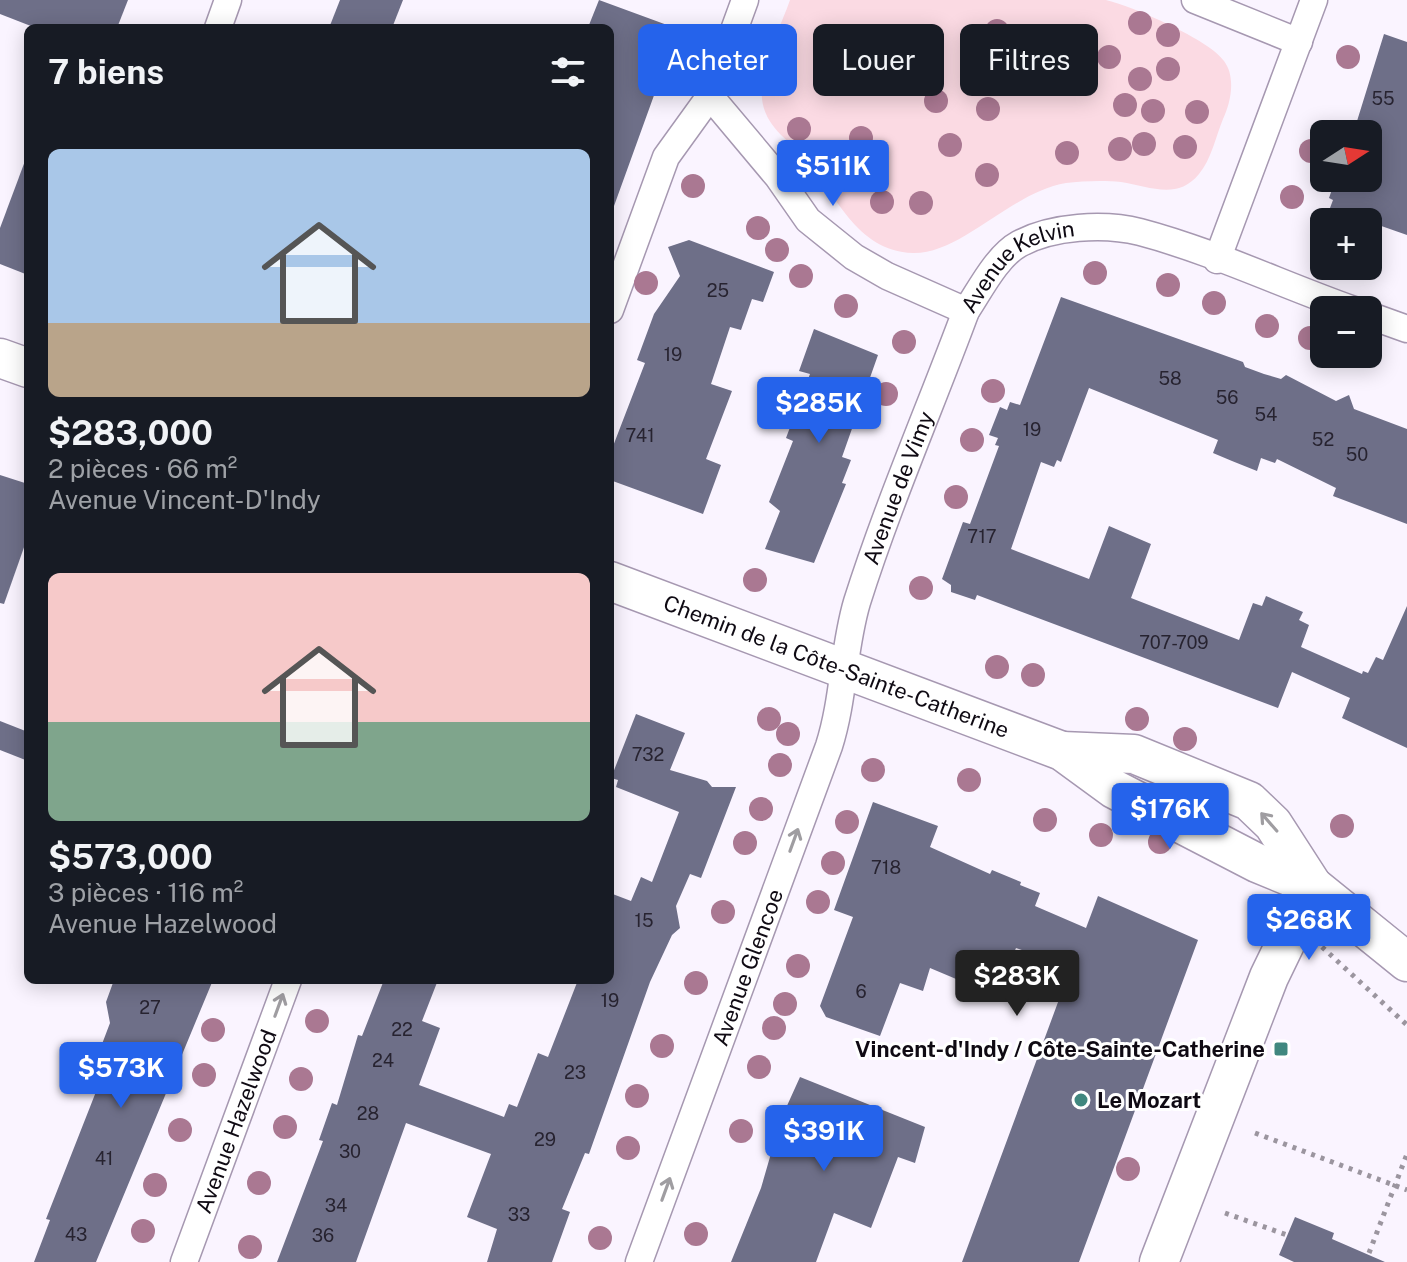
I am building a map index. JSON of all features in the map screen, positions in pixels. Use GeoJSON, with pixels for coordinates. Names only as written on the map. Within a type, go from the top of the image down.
{"type":"FeatureCollection","features":[{"type":"Feature","properties":{"kind":"main road"},"geometry":{"type":"LineString","coordinates":[[0,358],[24,367]]}},
{"type":"Feature","properties":{"kind":"main road","name":"Chemin de la Côte-Sainte-Catherine"},"geometry":{"type":"LineString","coordinates":[[614,583],[1062,751],[1114,789],[1257,863],[1313,886],[1407,962]]}},
{"type":"Feature","properties":{"kind":"main road","name":"Chemin de la Côte-Sainte-Catherine"},"geometry":{"type":"LineString","coordinates":[[1062,751],[1134,754],[1180,770],[1249,801],[1273,824],[1313,886]]}},
{"type":"Feature","properties":{"kind":"main road"},"geometry":{"type":"LineString","coordinates":[[1159,1262],[1294,921],[1313,886]]}},
{"type":"Feature","properties":{"kind":"street"},"geometry":{"type":"LineString","coordinates":[[219,24],[228,0]]}},
{"type":"Feature","properties":{"kind":"street"},"geometry":{"type":"LineString","coordinates":[[736,24],[745,0]]}},
{"type":"Feature","properties":{"kind":"street"},"geometry":{"type":"LineString","coordinates":[[1195,0],[1299,42]]}},
{"type":"Feature","properties":{"kind":"street"},"geometry":{"type":"LineString","coordinates":[[1217,260],[1314,0]]}},
{"type":"Feature","properties":{"kind":"street"},"geometry":{"type":"LineString","coordinates":[[614,299],[666,157],[710,96]]}},
{"type":"Feature","properties":{"kind":"street","name":"Avenue Kelvin"},"geometry":{"type":"LineString","coordinates":[[710,96],[778,177],[808,220],[876,270],[966,311],[989,276],[1017,245],[1043,234],[1077,228],[1137,232],[1316,296]]}},
{"type":"Feature","properties":{"kind":"street","name":"Avenue de Vimy"},"geometry":{"type":"LineString","coordinates":[[841,668],[857,603],[966,311]]}},
{"type":"Feature","properties":{"kind":"street"},"geometry":{"type":"LineString","coordinates":[[1382,320],[1407,329]]}},
{"type":"Feature","properties":{"kind":"street","name":"Avenue Glencoe"},"geometry":{"type":"LineString","coordinates":[[639,1262],[829,746],[836,723],[841,668]]}},
{"type":"Feature","properties":{"kind":"street","name":"Avenue Hazelwood"},"geometry":{"type":"LineString","coordinates":[[184,1262],[287,984]]}},
{"type":"Feature","properties":{"kind":"path"},"geometry":{"type":"LineString","coordinates":[[1294,921],[1407,1025]]}},
{"type":"Feature","properties":{"kind":"path"},"geometry":{"type":"LineString","coordinates":[[1255,1133],[1407,1190]]}},
{"type":"Feature","properties":{"kind":"path"},"geometry":{"type":"LineString","coordinates":[[1369,1253],[1407,1154]]}},
{"type":"Feature","properties":{"kind":"path"},"geometry":{"type":"LineString","coordinates":[[1225,1213],[1287,1235]]}},
{"type":"Feature","properties":{"kind":"shaded area"},"geometry":{"type":"Polygon","coordinates":[[[790,0],[1106,0],[1170,25],[1216,53],[1228,67],[1230,97],[1207,162],[1199,174],[1181,187],[1162,190],[1121,182],[1066,183],[1026,198],[950,244],[913,253],[893,250],[861,231],[804,157],[767,117],[762,96],[797,96],[797,24],[780,24],[790,0]]]}},
{"type":"Feature","properties":{"kind":"building"},"geometry":{"type":"Polygon","coordinates":[[[0,0],[128,0],[119,24],[26,24],[0,14],[0,0]]]}},
{"type":"Feature","properties":{"kind":"building"},"geometry":{"type":"Polygon","coordinates":[[[340,0],[403,0],[394,24],[331,24],[340,0]]]}},
{"type":"Feature","properties":{"kind":"building"},"geometry":{"type":"Polygon","coordinates":[[[599,0],[664,24],[638,24],[638,96],[654,96],[614,206],[614,24],[589,24],[599,0]]]}},
{"type":"Feature","properties":{"kind":"building"},"geometry":{"type":"Polygon","coordinates":[[[1384,34],[1407,42],[1407,235],[1382,226],[1382,208],[1330,208],[1333,200],[1329,198],[1331,192],[1382,192],[1382,120],[1357,120],[1384,34]]]}},
{"type":"Feature","properties":{"kind":"building"},"geometry":{"type":"Polygon","coordinates":[[[24,164],[24,273],[0,264],[0,228],[24,164]]]}},
{"type":"Feature","properties":{"kind":"building"},"geometry":{"type":"Polygon","coordinates":[[[689,240],[774,272],[763,302],[752,299],[741,330],[730,327],[711,384],[732,391],[706,459],[721,465],[703,514],[614,481],[614,444],[645,363],[637,360],[654,314],[680,276],[668,247],[689,240]]]}},
{"type":"Feature","properties":{"kind":"building"},"geometry":{"type":"Polygon","coordinates":[[[1061,297],[1243,362],[1245,367],[1264,374],[1281,379],[1286,375],[1336,401],[1349,395],[1354,409],[1407,429],[1407,524],[1333,496],[1336,488],[1277,459],[1275,463],[1261,458],[1257,471],[1213,453],[1218,440],[1089,388],[1061,462],[1057,460],[1054,467],[1041,462],[1011,549],[1089,579],[1109,526],[1151,544],[1131,598],[1239,640],[1253,603],[1262,606],[1266,596],[1303,612],[1299,620],[1309,625],[1301,647],[1362,674],[1363,671],[1368,673],[1376,657],[1383,660],[1407,606],[1407,748],[1342,718],[1350,698],[1292,672],[1278,708],[977,595],[975,600],[951,592],[951,585],[942,579],[963,522],[970,524],[999,446],[995,445],[998,438],[989,435],[1000,407],[1007,410],[1010,402],[1020,405],[1061,297]]]}},
{"type":"Feature","properties":{"kind":"building"},"geometry":{"type":"Polygon","coordinates":[[[814,329],[878,355],[842,457],[851,460],[842,483],[846,484],[814,563],[765,549],[780,511],[769,502],[793,441],[786,438],[810,374],[799,371],[814,329]]]}},
{"type":"Feature","properties":{"kind":"building"},"geometry":{"type":"Polygon","coordinates":[[[0,475],[24,483],[24,547],[4,604],[0,603],[0,475]]]}},
{"type":"Feature","properties":{"kind":"building"},"geometry":{"type":"Polygon","coordinates":[[[636,714],[685,733],[670,770],[707,781],[712,787],[736,787],[701,878],[690,874],[676,906],[680,928],[672,935],[650,982],[589,1154],[585,1153],[562,1209],[570,1212],[552,1262],[487,1262],[497,1229],[467,1217],[491,1154],[406,1123],[356,1262],[277,1262],[323,1141],[319,1140],[332,1103],[337,1105],[358,1035],[362,1036],[382,984],[436,984],[422,1021],[440,1028],[419,1085],[504,1117],[509,1104],[517,1107],[538,1053],[548,1057],[576,984],[614,984],[614,895],[631,901],[641,877],[652,882],[679,812],[616,787],[618,780],[614,779],[614,770],[636,714]]]}},
{"type":"Feature","properties":{"kind":"building"},"geometry":{"type":"Polygon","coordinates":[[[0,721],[24,730],[24,759],[0,750],[0,721]]]}},
{"type":"Feature","properties":{"kind":"building"},"geometry":{"type":"Polygon","coordinates":[[[873,802],[938,826],[930,847],[990,874],[992,870],[1021,882],[1020,885],[1040,893],[1035,906],[1086,928],[1098,896],[1198,940],[1079,1262],[962,1262],[1071,967],[1016,948],[1008,967],[979,956],[968,984],[930,968],[923,991],[900,983],[880,1036],[826,1017],[820,1006],[853,917],[834,910],[873,802]]]}},
{"type":"Feature","properties":{"kind":"building"},"geometry":{"type":"Polygon","coordinates":[[[113,984],[211,984],[96,1262],[34,1262],[50,1220],[46,1219],[101,1079],[91,1073],[110,1023],[106,1002],[113,984]]]}},
{"type":"Feature","properties":{"kind":"building"},"geometry":{"type":"Polygon","coordinates":[[[800,1077],[925,1127],[915,1163],[898,1157],[871,1228],[834,1213],[816,1262],[731,1262],[761,1188],[781,1119],[800,1077]]]}},
{"type":"Feature","properties":{"kind":"building"},"geometry":{"type":"Polygon","coordinates":[[[1295,1217],[1334,1233],[1332,1239],[1385,1262],[1294,1262],[1279,1255],[1295,1217]]]}},
{"type":"Feature","properties":{"kind":"place","name":"Vincent-d'Indy / Côte-Sainte-Catherine"},"geometry":{"type":"Point","coordinates":[1281,1049]}},
{"type":"Feature","properties":{"kind":"place","name":"Le Mozart"},"geometry":{"type":"Point","coordinates":[1081,1100]}}]}
